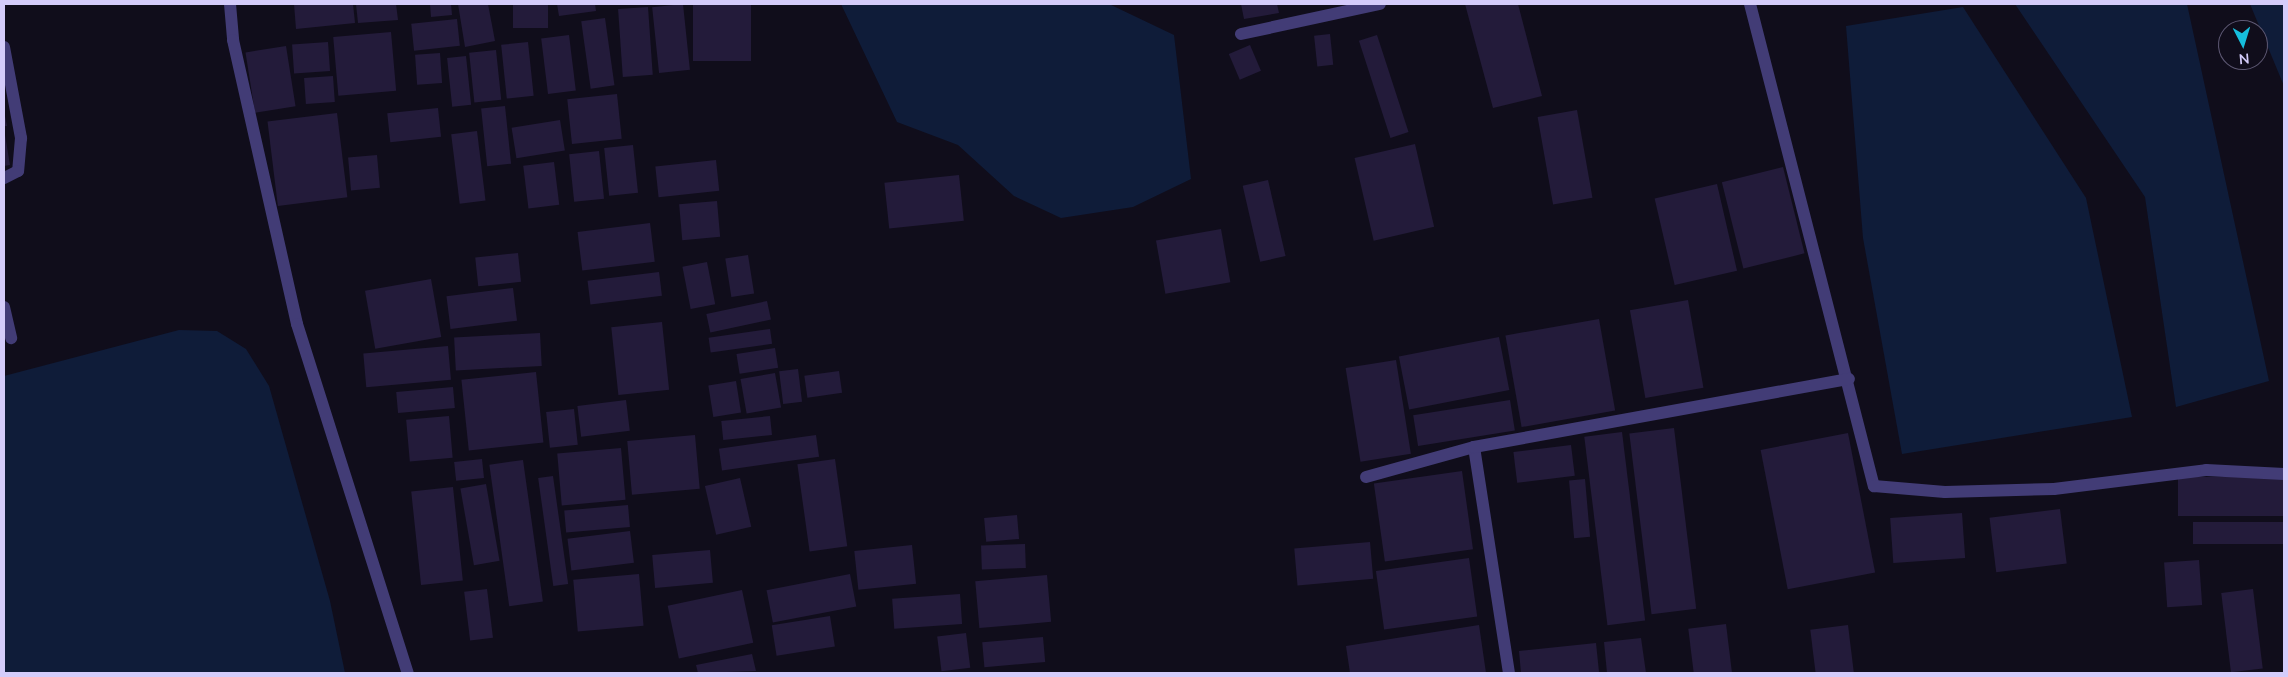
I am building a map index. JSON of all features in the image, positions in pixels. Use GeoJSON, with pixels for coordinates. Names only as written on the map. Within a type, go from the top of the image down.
{"type":"FeatureCollection","features":[{"type":"Feature","properties":{"kind":"street"},"geometry":{"type":"LineString","coordinates":[[230,4],[233,40],[297,324],[408,673]]}},
{"type":"Feature","properties":{"kind":"street"},"geometry":{"type":"LineString","coordinates":[[1241,34],[1380,4]]}},
{"type":"Feature","properties":{"kind":"street"},"geometry":{"type":"LineString","coordinates":[[1750,4],[1849,379],[1874,486],[1946,492],[2034,490],[2206,470],[2284,474]]}},
{"type":"Feature","properties":{"kind":"street"},"geometry":{"type":"LineString","coordinates":[[4,47],[21,138],[18,171],[4,178]]}},
{"type":"Feature","properties":{"kind":"street"},"geometry":{"type":"LineString","coordinates":[[4,307],[11,338]]}},
{"type":"Feature","properties":{"kind":"street"},"geometry":{"type":"LineString","coordinates":[[1366,477],[1474,447],[1849,379]]}},
{"type":"Feature","properties":{"kind":"street"},"geometry":{"type":"LineString","coordinates":[[1474,447],[1509,673]]}},
{"type":"Feature","properties":{"kind":"water"},"geometry":{"type":"Polygon","coordinates":[[[841,4],[1109,4],[1174,35],[1191,179],[1133,207],[1061,218],[1014,196],[958,145],[897,122],[841,4]]]}},
{"type":"Feature","properties":{"kind":"water"},"geometry":{"type":"Polygon","coordinates":[[[2015,4],[2187,4],[2269,381],[2176,407],[2145,197],[2015,4]]]}},
{"type":"Feature","properties":{"kind":"water"},"geometry":{"type":"Polygon","coordinates":[[[2250,4],[2284,4],[2284,86],[2268,47],[2268,20],[2257,20],[2250,4]]]}},
{"type":"Feature","properties":{"kind":"water"},"geometry":{"type":"Polygon","coordinates":[[[1963,7],[2086,198],[2132,417],[1902,454],[1863,238],[1846,26],[1963,7]]]}},
{"type":"Feature","properties":{"kind":"water"},"geometry":{"type":"Polygon","coordinates":[[[179,330],[217,331],[246,349],[269,386],[330,601],[345,673],[4,673],[4,376],[179,330]]]}},
{"type":"Feature","properties":{"kind":"building"},"geometry":{"type":"Polygon","coordinates":[[[294,4],[353,4],[355,23],[296,29],[294,4]]]}},
{"type":"Feature","properties":{"kind":"building"},"geometry":{"type":"Polygon","coordinates":[[[356,4],[396,4],[398,20],[358,23],[356,4]]]}},
{"type":"Feature","properties":{"kind":"building"},"geometry":{"type":"Polygon","coordinates":[[[430,4],[451,4],[452,15],[431,17],[430,4]]]}},
{"type":"Feature","properties":{"kind":"building"},"geometry":{"type":"Polygon","coordinates":[[[458,4],[488,4],[495,41],[465,47],[458,4]]]}},
{"type":"Feature","properties":{"kind":"building"},"geometry":{"type":"Polygon","coordinates":[[[513,4],[548,4],[548,28],[513,28],[513,4]]]}},
{"type":"Feature","properties":{"kind":"building"},"geometry":{"type":"Polygon","coordinates":[[[557,4],[595,4],[596,11],[559,16],[557,4]]]}},
{"type":"Feature","properties":{"kind":"building"},"geometry":{"type":"Polygon","coordinates":[[[683,4],[690,70],[659,73],[652,7],[683,4]]]}},
{"type":"Feature","properties":{"kind":"building"},"geometry":{"type":"Polygon","coordinates":[[[693,4],[751,4],[751,61],[693,61],[693,4]]]}},
{"type":"Feature","properties":{"kind":"building"},"geometry":{"type":"Polygon","coordinates":[[[1241,4],[1277,4],[1279,13],[1244,19],[1241,4]]]}},
{"type":"Feature","properties":{"kind":"building"},"geometry":{"type":"Polygon","coordinates":[[[1465,4],[1518,4],[1542,96],[1493,108],[1465,4]]]}},
{"type":"Feature","properties":{"kind":"building"},"geometry":{"type":"Polygon","coordinates":[[[648,7],[653,75],[623,77],[618,9],[648,7]]]}},
{"type":"Feature","properties":{"kind":"building"},"geometry":{"type":"Polygon","coordinates":[[[605,18],[614,85],[591,89],[581,21],[605,18]]]}},
{"type":"Feature","properties":{"kind":"building"},"geometry":{"type":"Polygon","coordinates":[[[457,19],[460,46],[414,51],[411,24],[457,19]]]}},
{"type":"Feature","properties":{"kind":"building"},"geometry":{"type":"Polygon","coordinates":[[[391,32],[396,91],[338,96],[333,37],[391,32]]]}},
{"type":"Feature","properties":{"kind":"building"},"geometry":{"type":"Polygon","coordinates":[[[1330,34],[1333,65],[1317,67],[1314,36],[1330,34]]]}},
{"type":"Feature","properties":{"kind":"building"},"geometry":{"type":"Polygon","coordinates":[[[569,35],[576,91],[548,94],[541,38],[569,35]]]}},
{"type":"Feature","properties":{"kind":"building"},"geometry":{"type":"Polygon","coordinates":[[[1377,35],[1409,132],[1390,138],[1359,41],[1377,35]]]}},
{"type":"Feature","properties":{"kind":"building"},"geometry":{"type":"Polygon","coordinates":[[[328,42],[330,71],[294,73],[292,45],[328,42]]]}},
{"type":"Feature","properties":{"kind":"building"},"geometry":{"type":"Polygon","coordinates":[[[528,42],[534,96],[507,99],[501,45],[528,42]]]}},
{"type":"Feature","properties":{"kind":"building"},"geometry":{"type":"Polygon","coordinates":[[[1250,45],[1261,71],[1240,80],[1229,54],[1250,45]]]}},
{"type":"Feature","properties":{"kind":"building"},"geometry":{"type":"Polygon","coordinates":[[[286,46],[296,106],[255,113],[246,52],[286,46]]]}},
{"type":"Feature","properties":{"kind":"building"},"geometry":{"type":"Polygon","coordinates":[[[496,50],[501,100],[474,103],[469,53],[496,50]]]}},
{"type":"Feature","properties":{"kind":"building"},"geometry":{"type":"Polygon","coordinates":[[[440,53],[442,83],[417,85],[415,55],[440,53]]]}},
{"type":"Feature","properties":{"kind":"building"},"geometry":{"type":"Polygon","coordinates":[[[466,56],[471,105],[452,107],[447,58],[466,56]]]}},
{"type":"Feature","properties":{"kind":"building"},"geometry":{"type":"Polygon","coordinates":[[[333,76],[335,102],[306,104],[304,78],[333,76]]]}},
{"type":"Feature","properties":{"kind":"building"},"geometry":{"type":"Polygon","coordinates":[[[617,94],[622,139],[572,144],[567,99],[617,94]]]}},
{"type":"Feature","properties":{"kind":"building"},"geometry":{"type":"Polygon","coordinates":[[[505,106],[511,164],[487,166],[481,109],[505,106]]]}},
{"type":"Feature","properties":{"kind":"building"},"geometry":{"type":"Polygon","coordinates":[[[438,108],[441,137],[390,142],[387,113],[438,108]]]}},
{"type":"Feature","properties":{"kind":"building"},"geometry":{"type":"Polygon","coordinates":[[[1577,110],[1592,198],[1553,205],[1538,117],[1577,110]]]}},
{"type":"Feature","properties":{"kind":"building"},"geometry":{"type":"Polygon","coordinates":[[[4,111],[7,126],[4,126],[4,111]]]}},
{"type":"Feature","properties":{"kind":"building"},"geometry":{"type":"Polygon","coordinates":[[[337,113],[347,197],[278,206],[268,122],[337,113]]]}},
{"type":"Feature","properties":{"kind":"building"},"geometry":{"type":"Polygon","coordinates":[[[560,120],[565,151],[516,158],[512,128],[560,120]]]}},
{"type":"Feature","properties":{"kind":"building"},"geometry":{"type":"Polygon","coordinates":[[[4,129],[10,165],[4,166],[4,129]]]}},
{"type":"Feature","properties":{"kind":"building"},"geometry":{"type":"Polygon","coordinates":[[[477,131],[486,200],[460,204],[451,134],[477,131]]]}},
{"type":"Feature","properties":{"kind":"building"},"geometry":{"type":"Polygon","coordinates":[[[1415,144],[1434,227],[1374,241],[1355,158],[1415,144]]]}},
{"type":"Feature","properties":{"kind":"building"},"geometry":{"type":"Polygon","coordinates":[[[633,145],[638,193],[609,196],[604,148],[633,145]]]}},
{"type":"Feature","properties":{"kind":"building"},"geometry":{"type":"Polygon","coordinates":[[[599,151],[604,199],[574,202],[569,154],[599,151]]]}},
{"type":"Feature","properties":{"kind":"building"},"geometry":{"type":"Polygon","coordinates":[[[377,155],[380,188],[351,190],[348,158],[377,155]]]}},
{"type":"Feature","properties":{"kind":"building"},"geometry":{"type":"Polygon","coordinates":[[[716,160],[719,191],[659,197],[655,166],[716,160]]]}},
{"type":"Feature","properties":{"kind":"building"},"geometry":{"type":"Polygon","coordinates":[[[554,162],[559,205],[528,208],[523,166],[554,162]]]}},
{"type":"Feature","properties":{"kind":"building"},"geometry":{"type":"Polygon","coordinates":[[[1783,167],[1805,253],[1743,269],[1722,182],[1783,167]]]}},
{"type":"Feature","properties":{"kind":"building"},"geometry":{"type":"Polygon","coordinates":[[[959,175],[964,221],[889,229],[884,183],[959,175]]]}},
{"type":"Feature","properties":{"kind":"building"},"geometry":{"type":"Polygon","coordinates":[[[1268,180],[1286,256],[1260,262],[1243,186],[1268,180]]]}},
{"type":"Feature","properties":{"kind":"building"},"geometry":{"type":"Polygon","coordinates":[[[1717,184],[1737,271],[1675,285],[1655,198],[1717,184]]]}},
{"type":"Feature","properties":{"kind":"building"},"geometry":{"type":"Polygon","coordinates":[[[717,201],[720,237],[682,240],[679,204],[717,201]]]}},
{"type":"Feature","properties":{"kind":"building"},"geometry":{"type":"Polygon","coordinates":[[[650,223],[655,262],[582,271],[578,232],[650,223]]]}},
{"type":"Feature","properties":{"kind":"building"},"geometry":{"type":"Polygon","coordinates":[[[1221,229],[1230,282],[1165,294],[1156,240],[1221,229]]]}},
{"type":"Feature","properties":{"kind":"building"},"geometry":{"type":"Polygon","coordinates":[[[518,253],[521,282],[478,286],[475,257],[518,253]]]}},
{"type":"Feature","properties":{"kind":"building"},"geometry":{"type":"Polygon","coordinates":[[[748,255],[754,294],[731,297],[725,259],[748,255]]]}},
{"type":"Feature","properties":{"kind":"building"},"geometry":{"type":"Polygon","coordinates":[[[707,262],[715,304],[691,309],[682,267],[707,262]]]}},
{"type":"Feature","properties":{"kind":"building"},"geometry":{"type":"Polygon","coordinates":[[[659,272],[662,296],[590,305],[588,281],[659,272]]]}},
{"type":"Feature","properties":{"kind":"building"},"geometry":{"type":"Polygon","coordinates":[[[431,279],[441,337],[375,349],[365,291],[431,279]]]}},
{"type":"Feature","properties":{"kind":"building"},"geometry":{"type":"Polygon","coordinates":[[[513,288],[517,321],[451,329],[446,296],[513,288]]]}},
{"type":"Feature","properties":{"kind":"building"},"geometry":{"type":"Polygon","coordinates":[[[1688,300],[1703,388],[1645,398],[1630,310],[1688,300]]]}},
{"type":"Feature","properties":{"kind":"building"},"geometry":{"type":"Polygon","coordinates":[[[767,301],[771,320],[710,332],[706,314],[767,301]]]}},
{"type":"Feature","properties":{"kind":"building"},"geometry":{"type":"Polygon","coordinates":[[[1599,319],[1615,411],[1522,427],[1505,335],[1599,319]]]}},
{"type":"Feature","properties":{"kind":"building"},"geometry":{"type":"Polygon","coordinates":[[[662,322],[669,390],[618,395],[611,327],[662,322]]]}},
{"type":"Feature","properties":{"kind":"building"},"geometry":{"type":"Polygon","coordinates":[[[770,329],[772,344],[711,352],[709,338],[770,329]]]}},
{"type":"Feature","properties":{"kind":"building"},"geometry":{"type":"Polygon","coordinates":[[[540,333],[542,366],[456,370],[454,338],[540,333]]]}},
{"type":"Feature","properties":{"kind":"building"},"geometry":{"type":"Polygon","coordinates":[[[1499,337],[1509,390],[1409,409],[1399,356],[1499,337]]]}},
{"type":"Feature","properties":{"kind":"building"},"geometry":{"type":"Polygon","coordinates":[[[448,346],[451,380],[366,387],[363,353],[448,346]]]}},
{"type":"Feature","properties":{"kind":"building"},"geometry":{"type":"Polygon","coordinates":[[[775,348],[778,368],[740,374],[736,354],[775,348]]]}},
{"type":"Feature","properties":{"kind":"building"},"geometry":{"type":"Polygon","coordinates":[[[1396,360],[1411,454],[1360,462],[1346,368],[1396,360]]]}},
{"type":"Feature","properties":{"kind":"building"},"geometry":{"type":"Polygon","coordinates":[[[798,369],[802,402],[783,404],[779,371],[798,369]]]}},
{"type":"Feature","properties":{"kind":"building"},"geometry":{"type":"Polygon","coordinates":[[[839,371],[842,393],[807,398],[804,376],[839,371]]]}},
{"type":"Feature","properties":{"kind":"building"},"geometry":{"type":"Polygon","coordinates":[[[536,372],[543,443],[469,450],[461,380],[536,372]]]}},
{"type":"Feature","properties":{"kind":"building"},"geometry":{"type":"Polygon","coordinates":[[[775,373],[781,407],[747,414],[741,379],[775,373]]]}},
{"type":"Feature","properties":{"kind":"building"},"geometry":{"type":"Polygon","coordinates":[[[736,381],[741,413],[713,417],[708,385],[736,381]]]}},
{"type":"Feature","properties":{"kind":"building"},"geometry":{"type":"Polygon","coordinates":[[[453,387],[455,408],[398,413],[396,392],[453,387]]]}},
{"type":"Feature","properties":{"kind":"building"},"geometry":{"type":"Polygon","coordinates":[[[626,400],[630,431],[581,437],[577,406],[626,400]]]}},
{"type":"Feature","properties":{"kind":"building"},"geometry":{"type":"Polygon","coordinates":[[[1510,400],[1515,431],[1418,446],[1413,415],[1510,400]]]}},
{"type":"Feature","properties":{"kind":"building"},"geometry":{"type":"Polygon","coordinates":[[[574,409],[578,445],[550,448],[546,412],[574,409]]]}},
{"type":"Feature","properties":{"kind":"building"},"geometry":{"type":"Polygon","coordinates":[[[449,416],[453,458],[410,462],[406,420],[449,416]]]}},
{"type":"Feature","properties":{"kind":"building"},"geometry":{"type":"Polygon","coordinates":[[[770,416],[772,435],[723,440],[721,421],[770,416]]]}},
{"type":"Feature","properties":{"kind":"building"},"geometry":{"type":"Polygon","coordinates":[[[1674,428],[1696,609],[1652,614],[1629,433],[1674,428]]]}},
{"type":"Feature","properties":{"kind":"building"},"geometry":{"type":"Polygon","coordinates":[[[1622,432],[1645,621],[1607,625],[1584,437],[1622,432]]]}},
{"type":"Feature","properties":{"kind":"building"},"geometry":{"type":"Polygon","coordinates":[[[1848,433],[1875,572],[1788,589],[1761,450],[1848,433]]]}},
{"type":"Feature","properties":{"kind":"building"},"geometry":{"type":"Polygon","coordinates":[[[695,435],[700,489],[632,495],[627,441],[695,435]]]}},
{"type":"Feature","properties":{"kind":"building"},"geometry":{"type":"Polygon","coordinates":[[[816,435],[819,457],[722,470],[719,449],[816,435]]]}},
{"type":"Feature","properties":{"kind":"building"},"geometry":{"type":"Polygon","coordinates":[[[1571,445],[1575,476],[1517,483],[1513,452],[1571,445]]]}},
{"type":"Feature","properties":{"kind":"building"},"geometry":{"type":"Polygon","coordinates":[[[621,448],[626,500],[562,505],[557,454],[621,448]]]}},
{"type":"Feature","properties":{"kind":"building"},"geometry":{"type":"Polygon","coordinates":[[[482,459],[484,478],[456,481],[454,462],[482,459]]]}},
{"type":"Feature","properties":{"kind":"building"},"geometry":{"type":"Polygon","coordinates":[[[835,459],[847,546],[810,551],[797,464],[835,459]]]}},
{"type":"Feature","properties":{"kind":"building"},"geometry":{"type":"Polygon","coordinates":[[[523,460],[543,602],[509,606],[489,465],[523,460]]]}},
{"type":"Feature","properties":{"kind":"building"},"geometry":{"type":"Polygon","coordinates":[[[1462,471],[1473,549],[1385,562],[1374,483],[1462,471]]]}},
{"type":"Feature","properties":{"kind":"building"},"geometry":{"type":"Polygon","coordinates":[[[553,476],[568,584],[553,586],[538,478],[553,476]]]}},
{"type":"Feature","properties":{"kind":"building"},"geometry":{"type":"Polygon","coordinates":[[[2178,477],[2284,477],[2284,516],[2178,516],[2178,477]]]}},
{"type":"Feature","properties":{"kind":"building"},"geometry":{"type":"Polygon","coordinates":[[[740,478],[751,527],[716,535],[705,486],[740,478]]]}},
{"type":"Feature","properties":{"kind":"building"},"geometry":{"type":"Polygon","coordinates":[[[1585,479],[1590,537],[1574,538],[1569,480],[1585,479]]]}},
{"type":"Feature","properties":{"kind":"building"},"geometry":{"type":"Polygon","coordinates":[[[486,484],[500,561],[474,565],[460,489],[486,484]]]}},
{"type":"Feature","properties":{"kind":"building"},"geometry":{"type":"Polygon","coordinates":[[[453,487],[463,580],[421,585],[411,491],[453,487]]]}},
{"type":"Feature","properties":{"kind":"building"},"geometry":{"type":"Polygon","coordinates":[[[628,505],[630,527],[566,532],[564,511],[628,505]]]}},
{"type":"Feature","properties":{"kind":"building"},"geometry":{"type":"Polygon","coordinates":[[[2060,509],[2067,564],[1996,572],[1990,518],[2060,509]]]}},
{"type":"Feature","properties":{"kind":"building"},"geometry":{"type":"Polygon","coordinates":[[[1962,513],[1965,558],[1893,563],[1890,518],[1962,513]]]}},
{"type":"Feature","properties":{"kind":"building"},"geometry":{"type":"Polygon","coordinates":[[[1017,515],[1019,539],[986,542],[984,518],[1017,515]]]}},
{"type":"Feature","properties":{"kind":"building"},"geometry":{"type":"Polygon","coordinates":[[[2193,522],[2284,522],[2284,544],[2193,544],[2193,522]]]}},
{"type":"Feature","properties":{"kind":"building"},"geometry":{"type":"Polygon","coordinates":[[[630,531],[634,563],[571,570],[567,539],[630,531]]]}},
{"type":"Feature","properties":{"kind":"building"},"geometry":{"type":"Polygon","coordinates":[[[1370,542],[1373,579],[1298,585],[1294,549],[1370,542]]]}},
{"type":"Feature","properties":{"kind":"building"},"geometry":{"type":"Polygon","coordinates":[[[1025,544],[1026,568],[982,570],[981,546],[1025,544]]]}},
{"type":"Feature","properties":{"kind":"building"},"geometry":{"type":"Polygon","coordinates":[[[912,545],[916,584],[858,590],[854,551],[912,545]]]}},
{"type":"Feature","properties":{"kind":"building"},"geometry":{"type":"Polygon","coordinates":[[[710,550],[713,583],[655,588],[652,555],[710,550]]]}},
{"type":"Feature","properties":{"kind":"building"},"geometry":{"type":"Polygon","coordinates":[[[1469,558],[1477,616],[1384,630],[1376,571],[1469,558]]]}},
{"type":"Feature","properties":{"kind":"building"},"geometry":{"type":"Polygon","coordinates":[[[2199,560],[2202,605],[2167,607],[2164,562],[2199,560]]]}},
{"type":"Feature","properties":{"kind":"building"},"geometry":{"type":"Polygon","coordinates":[[[639,574],[644,626],[578,632],[573,580],[639,574]]]}},
{"type":"Feature","properties":{"kind":"building"},"geometry":{"type":"Polygon","coordinates":[[[850,574],[856,606],[773,623],[767,590],[850,574]]]}},
{"type":"Feature","properties":{"kind":"building"},"geometry":{"type":"Polygon","coordinates":[[[1047,575],[1051,622],[979,628],[975,581],[1047,575]]]}},
{"type":"Feature","properties":{"kind":"building"},"geometry":{"type":"Polygon","coordinates":[[[487,589],[493,638],[470,640],[464,592],[487,589]]]}},
{"type":"Feature","properties":{"kind":"building"},"geometry":{"type":"Polygon","coordinates":[[[2253,589],[2263,668],[2231,672],[2221,593],[2253,589]]]}},
{"type":"Feature","properties":{"kind":"building"},"geometry":{"type":"Polygon","coordinates":[[[742,590],[753,643],[679,659],[668,606],[742,590]]]}},
{"type":"Feature","properties":{"kind":"building"},"geometry":{"type":"Polygon","coordinates":[[[960,594],[962,624],[894,629],[892,599],[960,594]]]}},
{"type":"Feature","properties":{"kind":"building"},"geometry":{"type":"Polygon","coordinates":[[[830,616],[835,647],[777,656],[772,625],[830,616]]]}},
{"type":"Feature","properties":{"kind":"building"},"geometry":{"type":"Polygon","coordinates":[[[1726,624],[1732,673],[1694,673],[1688,629],[1726,624]]]}},
{"type":"Feature","properties":{"kind":"building"},"geometry":{"type":"Polygon","coordinates":[[[1479,625],[1486,673],[1350,673],[1346,646],[1479,625]]]}},
{"type":"Feature","properties":{"kind":"building"},"geometry":{"type":"Polygon","coordinates":[[[1848,625],[1854,673],[1816,673],[1810,630],[1848,625]]]}},
{"type":"Feature","properties":{"kind":"building"},"geometry":{"type":"Polygon","coordinates":[[[966,633],[970,668],[941,671],[937,637],[966,633]]]}},
{"type":"Feature","properties":{"kind":"building"},"geometry":{"type":"Polygon","coordinates":[[[1043,637],[1045,662],[984,667],[982,642],[1043,637]]]}},
{"type":"Feature","properties":{"kind":"building"},"geometry":{"type":"Polygon","coordinates":[[[1641,638],[1646,673],[1607,673],[1604,642],[1641,638]]]}},
{"type":"Feature","properties":{"kind":"building"},"geometry":{"type":"Polygon","coordinates":[[[1596,643],[1599,672],[1521,673],[1519,651],[1596,643]]]}},
{"type":"Feature","properties":{"kind":"building"},"geometry":{"type":"Polygon","coordinates":[[[752,654],[756,671],[698,673],[696,665],[752,654]]]}}]}
